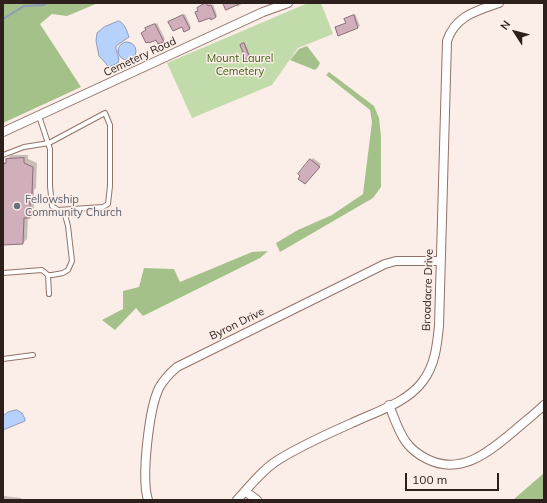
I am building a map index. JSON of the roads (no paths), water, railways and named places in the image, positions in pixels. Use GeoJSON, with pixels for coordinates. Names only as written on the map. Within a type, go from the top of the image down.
{"type":"FeatureCollection","features":[{"type":"Feature","properties":{"kind":"street","name":"Cemetery Road"},"geometry":{"type":"LineString","coordinates":[[3,132],[262,12],[288,3]]}},
{"type":"Feature","properties":{"kind":"street","name":"Broadacre Drive"},"geometry":{"type":"LineString","coordinates":[[237,500],[262,473],[278,460],[306,444],[389,405],[415,390],[422,383],[432,365],[437,346],[438,331],[447,41],[449,33],[460,20],[499,3]]}},
{"type":"Feature","properties":{"kind":"street","name":"Byron Drive"},"geometry":{"type":"LineString","coordinates":[[148,500],[145,488],[145,472],[153,404],[164,379],[177,366],[386,264],[396,261],[440,261]]}},
{"type":"Feature","properties":{"kind":"street"},"geometry":{"type":"LineString","coordinates":[[389,405],[402,436],[411,448],[432,462],[449,466],[466,463],[482,455],[505,438],[544,405]]}},
{"type":"Feature","properties":{"kind":"street"},"geometry":{"type":"LineString","coordinates":[[245,491],[257,500]]}},
{"type":"Feature","properties":{"kind":"lane"},"geometry":{"type":"LineString","coordinates":[[3,155],[24,146],[49,143],[105,113],[110,125],[110,186],[108,204],[103,207],[58,210]]}},
{"type":"Feature","properties":{"kind":"lane"},"geometry":{"type":"LineString","coordinates":[[39,116],[50,149],[50,186],[52,206],[65,215],[72,261],[68,270],[62,273],[48,275]]}},
{"type":"Feature","properties":{"kind":"lane"},"geometry":{"type":"LineString","coordinates":[[3,274],[42,270],[48,275],[49,294]]}},
{"type":"Feature","properties":{"kind":"lane"},"geometry":{"type":"LineString","coordinates":[[3,359],[33,355]]}},
{"type":"Feature","properties":{"kind":"water"},"geometry":{"type":"Polygon","coordinates":[[[119,21],[127,30],[129,37],[116,46],[119,61],[118,63],[109,67],[99,56],[96,41],[97,33],[104,27],[119,21]]]}},
{"type":"Feature","properties":{"kind":"water"},"geometry":{"type":"Polygon","coordinates":[[[127,42],[133,45],[136,51],[133,57],[127,60],[121,57],[118,51],[121,45],[127,42]]]}},
{"type":"Feature","properties":{"kind":"water"},"geometry":{"type":"Polygon","coordinates":[[[17,410],[22,413],[25,421],[3,430],[3,416],[8,412],[17,410]]]}},
{"type":"Feature","properties":{"kind":"waterway"},"geometry":{"type":"LineString","coordinates":[[3,19],[24,6],[43,5],[47,3]]}},
{"type":"Feature","properties":{"kind":"place","name":"Fellowship Community Church"},"geometry":{"type":"Point","coordinates":[17,206]}},
{"type":"Feature","properties":{"kind":"park label","name":"Mount Laurel Cemetery"},"geometry":{"type":"Point","coordinates":[240,65]}}]}
